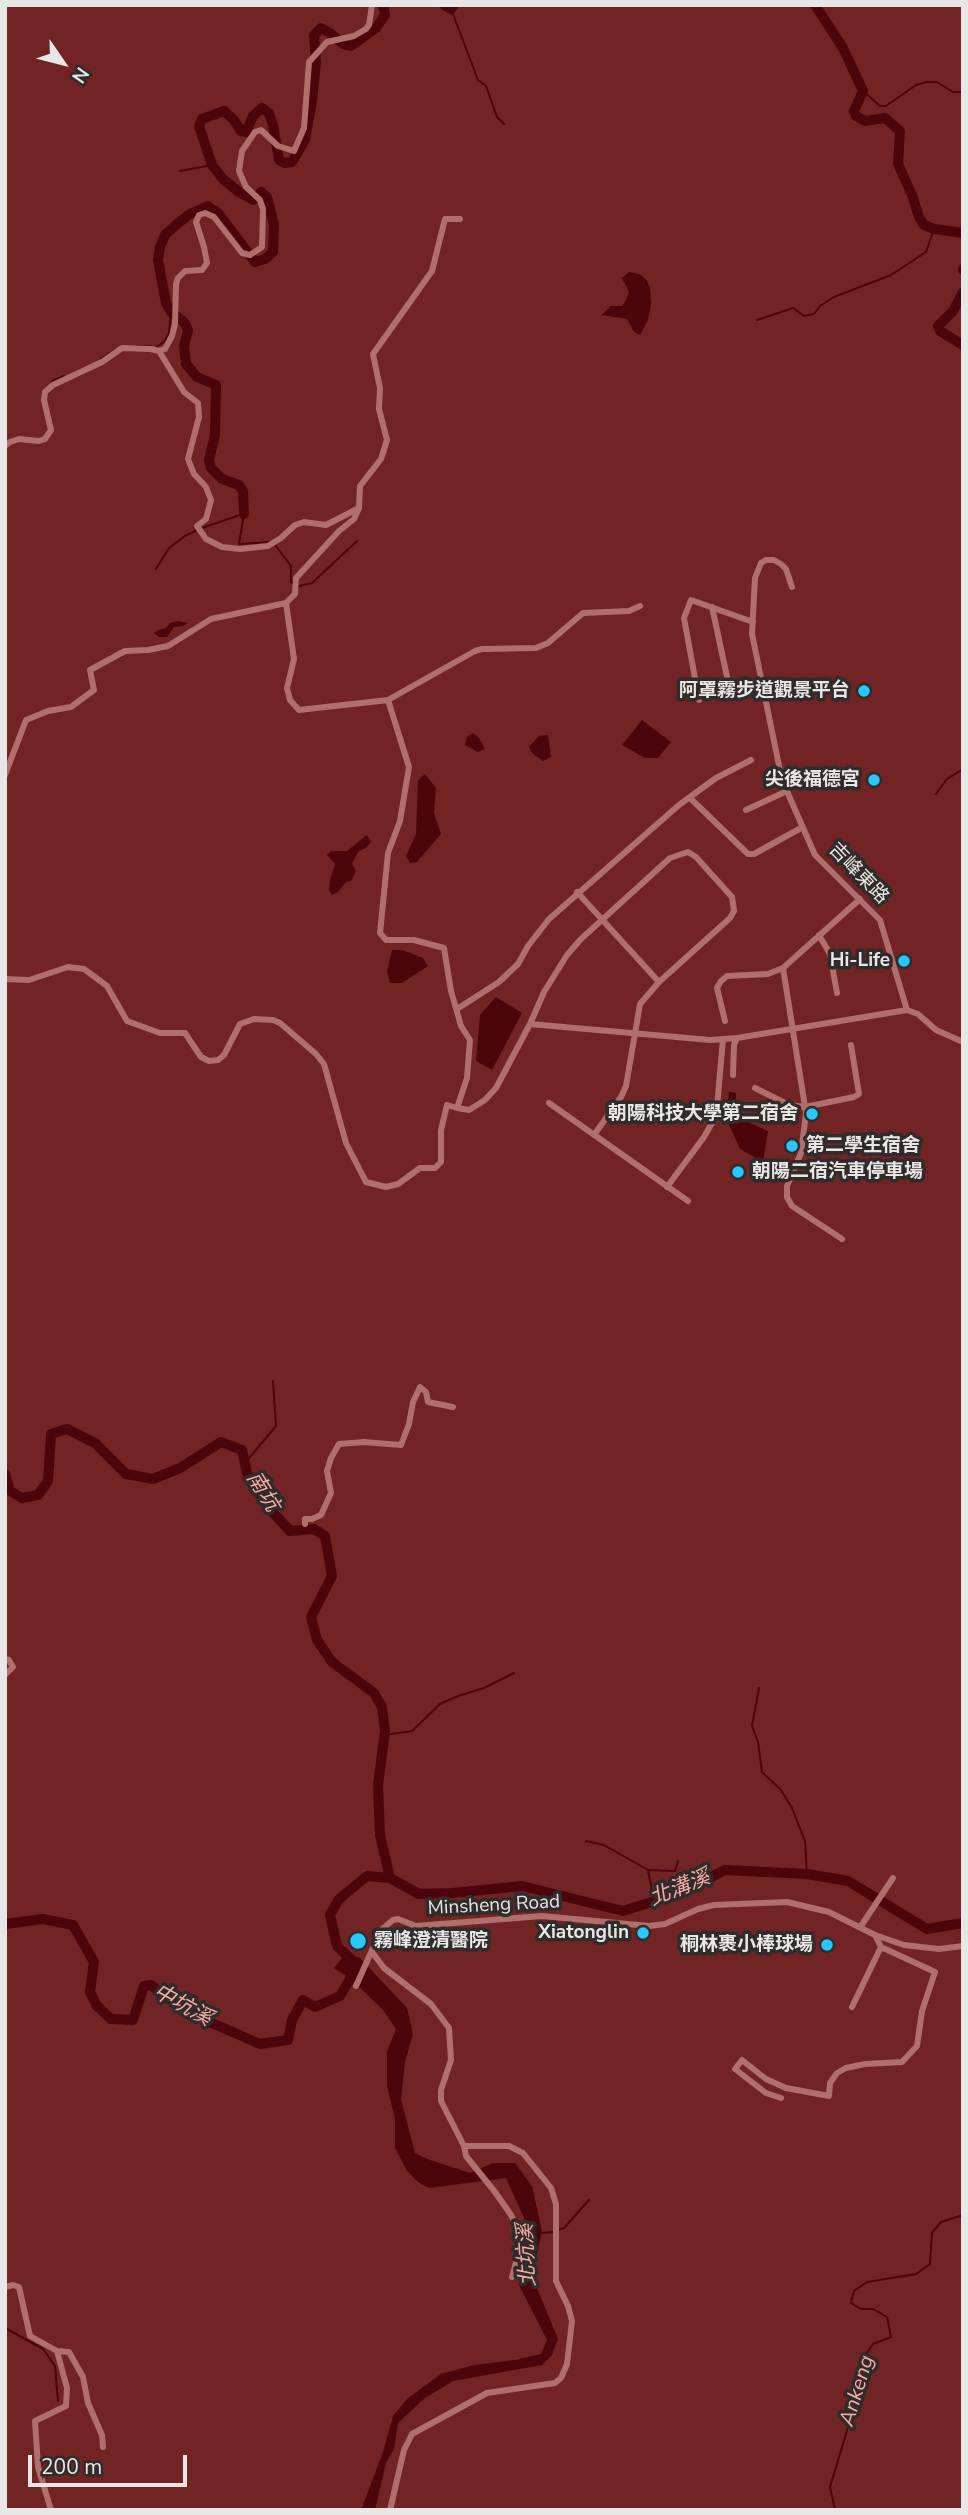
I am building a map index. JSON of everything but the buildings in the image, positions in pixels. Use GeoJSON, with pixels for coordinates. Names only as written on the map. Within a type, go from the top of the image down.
{"type":"FeatureCollection","features":[{"type":"Feature","properties":{"kind":"street"},"geometry":{"type":"LineString","coordinates":[[5,446],[19,439],[45,439],[51,430],[44,400],[45,392],[53,384],[102,362],[122,348],[159,351],[165,349],[172,336],[175,320],[178,278],[185,271],[202,270],[207,263],[196,222],[199,215],[205,213],[214,217],[242,253],[250,255],[262,247],[263,209],[260,200],[246,187],[239,172],[242,151],[255,132],[261,130],[277,145],[294,151],[304,128],[309,62],[327,42],[354,36],[366,29],[372,5]]}},
{"type":"Feature","properties":{"kind":"street"},"geometry":{"type":"LineString","coordinates":[[5,775],[26,720],[48,711],[71,708],[94,690],[90,670],[125,650],[148,650],[168,646],[211,619],[286,603],[295,594],[296,584],[339,531],[354,519],[359,508],[360,486],[381,458],[387,440],[379,409],[380,388],[373,354],[432,271],[445,219],[460,219]]}},
{"type":"Feature","properties":{"kind":"street"},"geometry":{"type":"LineString","coordinates":[[159,351],[184,392],[198,403],[199,417],[188,458],[194,474],[206,487],[211,500],[206,519],[197,526],[200,534],[222,547],[240,549],[271,545],[295,525],[304,522],[327,525],[359,508]]}},
{"type":"Feature","properties":{"kind":"street","name":"吉峰東路"},"geometry":{"type":"LineString","coordinates":[[792,587],[786,569],[781,564],[774,560],[761,563],[755,578],[752,634],[782,780],[815,855],[880,920],[907,1010]]}},
{"type":"Feature","properties":{"kind":"street"},"geometry":{"type":"LineString","coordinates":[[698,700],[684,618],[691,600],[753,622]]}},
{"type":"Feature","properties":{"kind":"street"},"geometry":{"type":"LineString","coordinates":[[286,603],[295,659],[287,688],[290,700],[299,710],[388,700],[482,649],[536,648],[548,643],[583,613],[629,611],[640,606]]}},
{"type":"Feature","properties":{"kind":"street"},"geometry":{"type":"LineString","coordinates":[[712,607],[729,686]]}},
{"type":"Feature","properties":{"kind":"street"},"geometry":{"type":"LineString","coordinates":[[388,700],[409,767],[400,821],[388,853],[380,933],[386,940],[414,940],[444,948],[451,991],[461,1026],[471,1046],[467,1078],[457,1108]]}},
{"type":"Feature","properties":{"kind":"street"},"geometry":{"type":"LineString","coordinates":[[457,1009],[481,995],[508,973],[549,919],[679,805],[716,778],[751,760]]}},
{"type":"Feature","properties":{"kind":"street"},"geometry":{"type":"LineString","coordinates":[[746,810],[787,791]]}},
{"type":"Feature","properties":{"kind":"street"},"geometry":{"type":"LineString","coordinates":[[690,798],[748,854],[754,854],[802,828]]}},
{"type":"Feature","properties":{"kind":"street"},"geometry":{"type":"LineString","coordinates":[[5,979],[29,980],[68,967],[84,970],[107,986],[127,1021],[160,1033],[185,1033],[201,1057],[209,1061],[218,1060],[224,1055],[240,1024],[254,1019],[280,1023],[316,1054],[324,1065],[346,1143],[366,1182],[386,1187],[398,1184],[420,1168],[435,1168],[441,1162],[440,1130],[447,1105],[469,1110],[491,1094],[530,1024],[544,992],[580,939],[670,858],[678,853],[688,852],[696,857],[732,897],[734,912],[659,982],[640,1004],[626,1086],[594,1136]]}},
{"type":"Feature","properties":{"kind":"street"},"geometry":{"type":"LineString","coordinates":[[577,892],[659,982]]}},
{"type":"Feature","properties":{"kind":"street"},"geometry":{"type":"LineString","coordinates":[[725,1020],[717,988],[721,981],[727,976],[768,974],[783,968],[860,899]]}},
{"type":"Feature","properties":{"kind":"street"},"geometry":{"type":"LineString","coordinates":[[819,935],[830,954],[837,993]]}},
{"type":"Feature","properties":{"kind":"street"},"geometry":{"type":"LineString","coordinates":[[783,968],[805,1107],[801,1153],[787,1186],[787,1197],[792,1206],[842,1239]]}},
{"type":"Feature","properties":{"kind":"street"},"geometry":{"type":"LineString","coordinates":[[530,1024],[684,1039],[723,1039],[907,1010],[918,1014],[936,1030],[963,1041]]}},
{"type":"Feature","properties":{"kind":"street"},"geometry":{"type":"LineString","coordinates":[[733,1075],[734,1045],[737,1038]]}},
{"type":"Feature","properties":{"kind":"street"},"geometry":{"type":"LineString","coordinates":[[667,1187],[712,1123],[717,1107],[723,1039]]}},
{"type":"Feature","properties":{"kind":"street"},"geometry":{"type":"LineString","coordinates":[[755,1088],[789,1105],[805,1107],[845,1100],[859,1094],[851,1045]]}},
{"type":"Feature","properties":{"kind":"street"},"geometry":{"type":"LineString","coordinates":[[549,1103],[688,1201]]}},
{"type":"Feature","properties":{"kind":"street"},"geometry":{"type":"LineString","coordinates":[[305,1524],[305,1519],[321,1515],[331,1493],[327,1471],[339,1444],[364,1442],[401,1445],[420,1387],[426,1392],[428,1402],[453,1407]]}},
{"type":"Feature","properties":{"kind":"street"},"geometry":{"type":"LineString","coordinates":[[5,1659],[9,1660],[13,1667],[5,1675]]}},
{"type":"Feature","properties":{"kind":"street"},"geometry":{"type":"LineString","coordinates":[[862,1926],[892,1881]]}},
{"type":"Feature","properties":{"kind":"street","name":"Minsheng Road"},"geometry":{"type":"LineString","coordinates":[[370,1955],[381,1930],[393,1920],[402,1920],[416,1926],[542,1916],[649,1926],[665,1924],[713,1905],[787,1902],[829,1912],[862,1926],[875,1935],[916,1948],[963,1946]]}},
{"type":"Feature","properties":{"kind":"street"},"geometry":{"type":"LineString","coordinates":[[781,2098],[766,2093],[735,2069],[742,2060],[766,2079],[786,2088],[829,2096],[830,2083],[837,2073],[846,2067],[902,2062],[917,2046],[922,2011],[935,1972],[881,1947],[875,1935]]}},
{"type":"Feature","properties":{"kind":"street"},"geometry":{"type":"LineString","coordinates":[[852,2007],[881,1947]]}},
{"type":"Feature","properties":{"kind":"street"},"geometry":{"type":"LineString","coordinates":[[356,1986],[370,1955],[431,2004],[449,2028],[451,2060],[441,2090],[441,2101],[464,2146],[466,2156],[511,2215],[520,2234],[520,2248],[512,2277]]}},
{"type":"Feature","properties":{"kind":"street"},"geometry":{"type":"LineString","coordinates":[[390,2510],[404,2450],[412,2434],[486,2393],[555,2383],[561,2378],[567,2364],[572,2321],[556,2281],[556,2204],[551,2188],[523,2153],[509,2146],[464,2146]]}},
{"type":"Feature","properties":{"kind":"street"},"geometry":{"type":"LineString","coordinates":[[5,2287],[19,2287],[30,2336],[57,2351],[69,2352],[83,2377],[88,2403],[102,2435],[103,2447]]}},
{"type":"Feature","properties":{"kind":"street"},"geometry":{"type":"LineString","coordinates":[[51,2510],[38,2466],[35,2421],[66,2406],[67,2388],[57,2351]]}},
{"type":"Feature","properties":{"kind":"shaded area"},"geometry":{"type":"Polygon","coordinates":[[[5,5],[963,5],[963,2510],[5,2510],[5,5]]]}},
{"type":"Feature","properties":{"kind":"water"},"geometry":{"type":"Polygon","coordinates":[[[629,272],[646,279],[650,288],[648,320],[640,335],[634,332],[627,319],[601,315],[611,306],[622,306],[626,300],[629,292],[622,278],[629,272]]]}},
{"type":"Feature","properties":{"kind":"water"},"geometry":{"type":"Polygon","coordinates":[[[170,623],[188,623],[174,627],[167,637],[159,637],[154,633],[166,628],[170,623]]]}},
{"type":"Feature","properties":{"kind":"water"},"geometry":{"type":"Polygon","coordinates":[[[642,720],[671,742],[658,758],[645,758],[622,745],[642,720]]]}},
{"type":"Feature","properties":{"kind":"water"},"geometry":{"type":"Polygon","coordinates":[[[473,733],[485,749],[478,752],[465,745],[467,737],[473,733]]]}},
{"type":"Feature","properties":{"kind":"water"},"geometry":{"type":"Polygon","coordinates":[[[548,735],[551,757],[543,761],[532,753],[529,747],[539,736],[548,735]]]}},
{"type":"Feature","properties":{"kind":"water"},"geometry":{"type":"Polygon","coordinates":[[[425,774],[436,788],[434,813],[441,834],[417,862],[410,863],[406,856],[416,834],[418,780],[425,774]]]}},
{"type":"Feature","properties":{"kind":"water"},"geometry":{"type":"Polygon","coordinates":[[[367,835],[371,842],[359,851],[352,863],[356,871],[351,881],[346,882],[332,895],[329,890],[335,864],[327,855],[331,851],[347,851],[367,835]]]}},
{"type":"Feature","properties":{"kind":"water"},"geometry":{"type":"Polygon","coordinates":[[[392,950],[402,950],[423,958],[428,966],[402,983],[390,983],[387,971],[392,950]]]}},
{"type":"Feature","properties":{"kind":"water"},"geometry":{"type":"Polygon","coordinates":[[[496,997],[522,1013],[492,1070],[476,1061],[480,1015],[496,997]]]}},
{"type":"Feature","properties":{"kind":"water"},"geometry":{"type":"Polygon","coordinates":[[[729,1092],[736,1093],[735,1116],[768,1131],[763,1162],[740,1149],[726,1118],[729,1092]]]}},
{"type":"Feature","properties":{"kind":"water","name":"北坑溪"},"geometry":{"type":"Polygon","coordinates":[[[345,1954],[360,1958],[407,2008],[413,2034],[405,2062],[401,2099],[415,2153],[470,2173],[493,2163],[515,2163],[532,2186],[542,2231],[532,2276],[558,2339],[552,2355],[542,2365],[453,2381],[425,2398],[398,2423],[394,2449],[386,2463],[375,2510],[361,2510],[383,2452],[393,2416],[407,2399],[441,2374],[474,2365],[541,2354],[547,2340],[519,2285],[528,2227],[506,2178],[429,2188],[407,2171],[395,2148],[395,2119],[387,2086],[387,2051],[396,2029],[383,2010],[351,1979],[334,1968],[345,1954]]]}},
{"type":"Feature","properties":{"kind":"waterway"},"geometry":{"type":"LineString","coordinates":[[244,514],[243,491],[239,485],[222,479],[211,468],[209,460],[215,435],[216,385],[197,377],[186,364],[184,346],[188,330],[166,303],[158,260],[160,247],[165,235],[177,224],[190,214],[208,206],[218,213],[255,262],[265,259],[273,252],[274,225],[267,197],[261,192],[253,200],[223,179],[212,165],[199,126],[202,119],[224,111],[241,131],[246,132],[253,116],[262,108],[269,113],[273,125],[279,160],[292,162],[305,140],[312,101],[316,62],[314,35],[321,28],[343,44],[351,46],[376,28],[385,15],[383,5]]}},
{"type":"Feature","properties":{"kind":"waterway"},"geometry":{"type":"LineString","coordinates":[[444,5],[451,9],[454,5]]}},
{"type":"Feature","properties":{"kind":"waterway"},"geometry":{"type":"LineString","coordinates":[[815,5],[843,48],[863,91],[854,111],[856,116],[865,121],[885,118],[900,131],[898,164],[924,225],[963,233]]}},
{"type":"Feature","properties":{"kind":"waterway"},"geometry":{"type":"LineString","coordinates":[[451,9],[478,80],[486,86],[497,117],[504,124]]}},
{"type":"Feature","properties":{"kind":"waterway"},"geometry":{"type":"LineString","coordinates":[[863,91],[880,106],[886,106],[916,85],[927,82],[937,82],[953,92],[963,92]]}},
{"type":"Feature","properties":{"kind":"waterway"},"geometry":{"type":"LineString","coordinates":[[180,171],[212,165]]}},
{"type":"Feature","properties":{"kind":"waterway"},"geometry":{"type":"LineString","coordinates":[[757,320],[793,308],[804,316],[814,314],[820,306],[834,297],[891,275],[926,252],[934,229]]}},
{"type":"Feature","properties":{"kind":"waterway"},"geometry":{"type":"LineString","coordinates":[[963,292],[953,311],[938,326],[940,331],[963,345]]}},
{"type":"Feature","properties":{"kind":"waterway"},"geometry":{"type":"LineString","coordinates":[[156,347],[164,342],[169,333],[171,312]]}},
{"type":"Feature","properties":{"kind":"waterway"},"geometry":{"type":"LineString","coordinates":[[136,346],[151,346]]}},
{"type":"Feature","properties":{"kind":"waterway"},"geometry":{"type":"LineString","coordinates":[[101,359],[116,349]]}},
{"type":"Feature","properties":{"kind":"waterway"},"geometry":{"type":"LineString","coordinates":[[52,381],[64,376]]}},
{"type":"Feature","properties":{"kind":"waterway"},"geometry":{"type":"LineString","coordinates":[[202,528],[243,514]]}},
{"type":"Feature","properties":{"kind":"waterway"},"geometry":{"type":"LineString","coordinates":[[244,514],[239,544],[270,542]]}},
{"type":"Feature","properties":{"kind":"waterway"},"geometry":{"type":"LineString","coordinates":[[156,569],[169,548],[197,530]]}},
{"type":"Feature","properties":{"kind":"waterway"},"geometry":{"type":"LineString","coordinates":[[299,586],[312,583],[357,541]]}},
{"type":"Feature","properties":{"kind":"waterway"},"geometry":{"type":"LineString","coordinates":[[275,545],[291,566],[291,582],[294,584]]}},
{"type":"Feature","properties":{"kind":"waterway"},"geometry":{"type":"LineString","coordinates":[[936,794],[947,779],[963,769]]}},
{"type":"Feature","properties":{"kind":"waterway"},"geometry":{"type":"LineString","coordinates":[[245,1463],[276,1426],[273,1381]]}},
{"type":"Feature","properties":{"kind":"waterway","name":"南坑"},"geometry":{"type":"LineString","coordinates":[[5,1474],[10,1491],[22,1498],[38,1495],[48,1481],[51,1434],[67,1429],[95,1443],[126,1474],[153,1479],[180,1468],[221,1442],[242,1450],[247,1473],[267,1506],[290,1531],[314,1529],[325,1536],[332,1576],[311,1617],[317,1640],[332,1662],[374,1693],[382,1707],[385,1731],[378,1785],[380,1835],[390,1878]]}},
{"type":"Feature","properties":{"kind":"waterway"},"geometry":{"type":"LineString","coordinates":[[385,1735],[412,1731],[440,1704],[484,1688],[514,1673]]}},
{"type":"Feature","properties":{"kind":"waterway"},"geometry":{"type":"LineString","coordinates":[[759,1688],[752,1726],[758,1742],[762,1772],[781,1790],[792,1808],[805,1841],[807,1874]]}},
{"type":"Feature","properties":{"kind":"waterway"},"geometry":{"type":"LineString","coordinates":[[586,1841],[604,1845],[648,1870],[654,1901]]}},
{"type":"Feature","properties":{"kind":"waterway"},"geometry":{"type":"LineString","coordinates":[[648,1870],[675,1871],[678,1861]]}},
{"type":"Feature","properties":{"kind":"waterway","name":"北溝溪"},"geometry":{"type":"LineString","coordinates":[[353,1961],[337,1946],[330,1915],[339,1899],[367,1876],[390,1878],[419,1894],[522,1886],[623,1911],[680,1893],[725,1870],[807,1874],[848,1881],[927,1929],[963,1923]]}},
{"type":"Feature","properties":{"kind":"waterway","name":"中坑溪"},"geometry":{"type":"LineString","coordinates":[[5,1924],[43,1919],[73,1925],[94,1962],[90,1992],[97,2006],[111,2019],[133,2020],[144,1986],[151,1985],[205,2020],[260,2044],[288,2040],[292,2020],[303,2000],[315,2007],[340,1996],[350,1979],[353,1967]]}},
{"type":"Feature","properties":{"kind":"waterway"},"geometry":{"type":"LineString","coordinates":[[558,2230],[564,2228],[589,2200]]}},
{"type":"Feature","properties":{"kind":"waterway","name":"Ankeng"},"geometry":{"type":"LineString","coordinates":[[835,2510],[830,2487],[858,2394],[865,2356],[873,2344],[891,2337],[887,2317],[873,2309],[861,2309],[851,2303],[854,2291],[867,2282],[916,2274],[930,2264],[932,2233],[941,2222],[963,2215]]}},
{"type":"Feature","properties":{"kind":"waterway"},"geometry":{"type":"LineString","coordinates":[[541,2233],[553,2232]]}},
{"type":"Feature","properties":{"kind":"waterway"},"geometry":{"type":"LineString","coordinates":[[5,2328],[43,2349],[55,2366],[58,2401]]}},
{"type":"Feature","properties":{"kind":"place","name":"阿罩霧步道觀景平台"},"geometry":{"type":"Point","coordinates":[864,691]}},
{"type":"Feature","properties":{"kind":"place","name":"尖後福德宮"},"geometry":{"type":"Point","coordinates":[874,780]}},
{"type":"Feature","properties":{"kind":"place","name":"Hi-Life"},"geometry":{"type":"Point","coordinates":[904,961]}},
{"type":"Feature","properties":{"kind":"place","name":"朝陽科技大學第二宿舍"},"geometry":{"type":"Point","coordinates":[812,1114]}},
{"type":"Feature","properties":{"kind":"place","name":"第二學生宿舍"},"geometry":{"type":"Point","coordinates":[792,1146]}},
{"type":"Feature","properties":{"kind":"place","name":"朝陽二宿汽車停車場"},"geometry":{"type":"Point","coordinates":[738,1172]}},
{"type":"Feature","properties":{"kind":"place","name":"Xiatonglin"},"geometry":{"type":"Point","coordinates":[643,1933]}},
{"type":"Feature","properties":{"kind":"place","name":"霧峰澄清醫院"},"geometry":{"type":"Point","coordinates":[358,1941]}},
{"type":"Feature","properties":{"kind":"place","name":"桐林裹小棒球場"},"geometry":{"type":"Point","coordinates":[827,1945]}}]}
